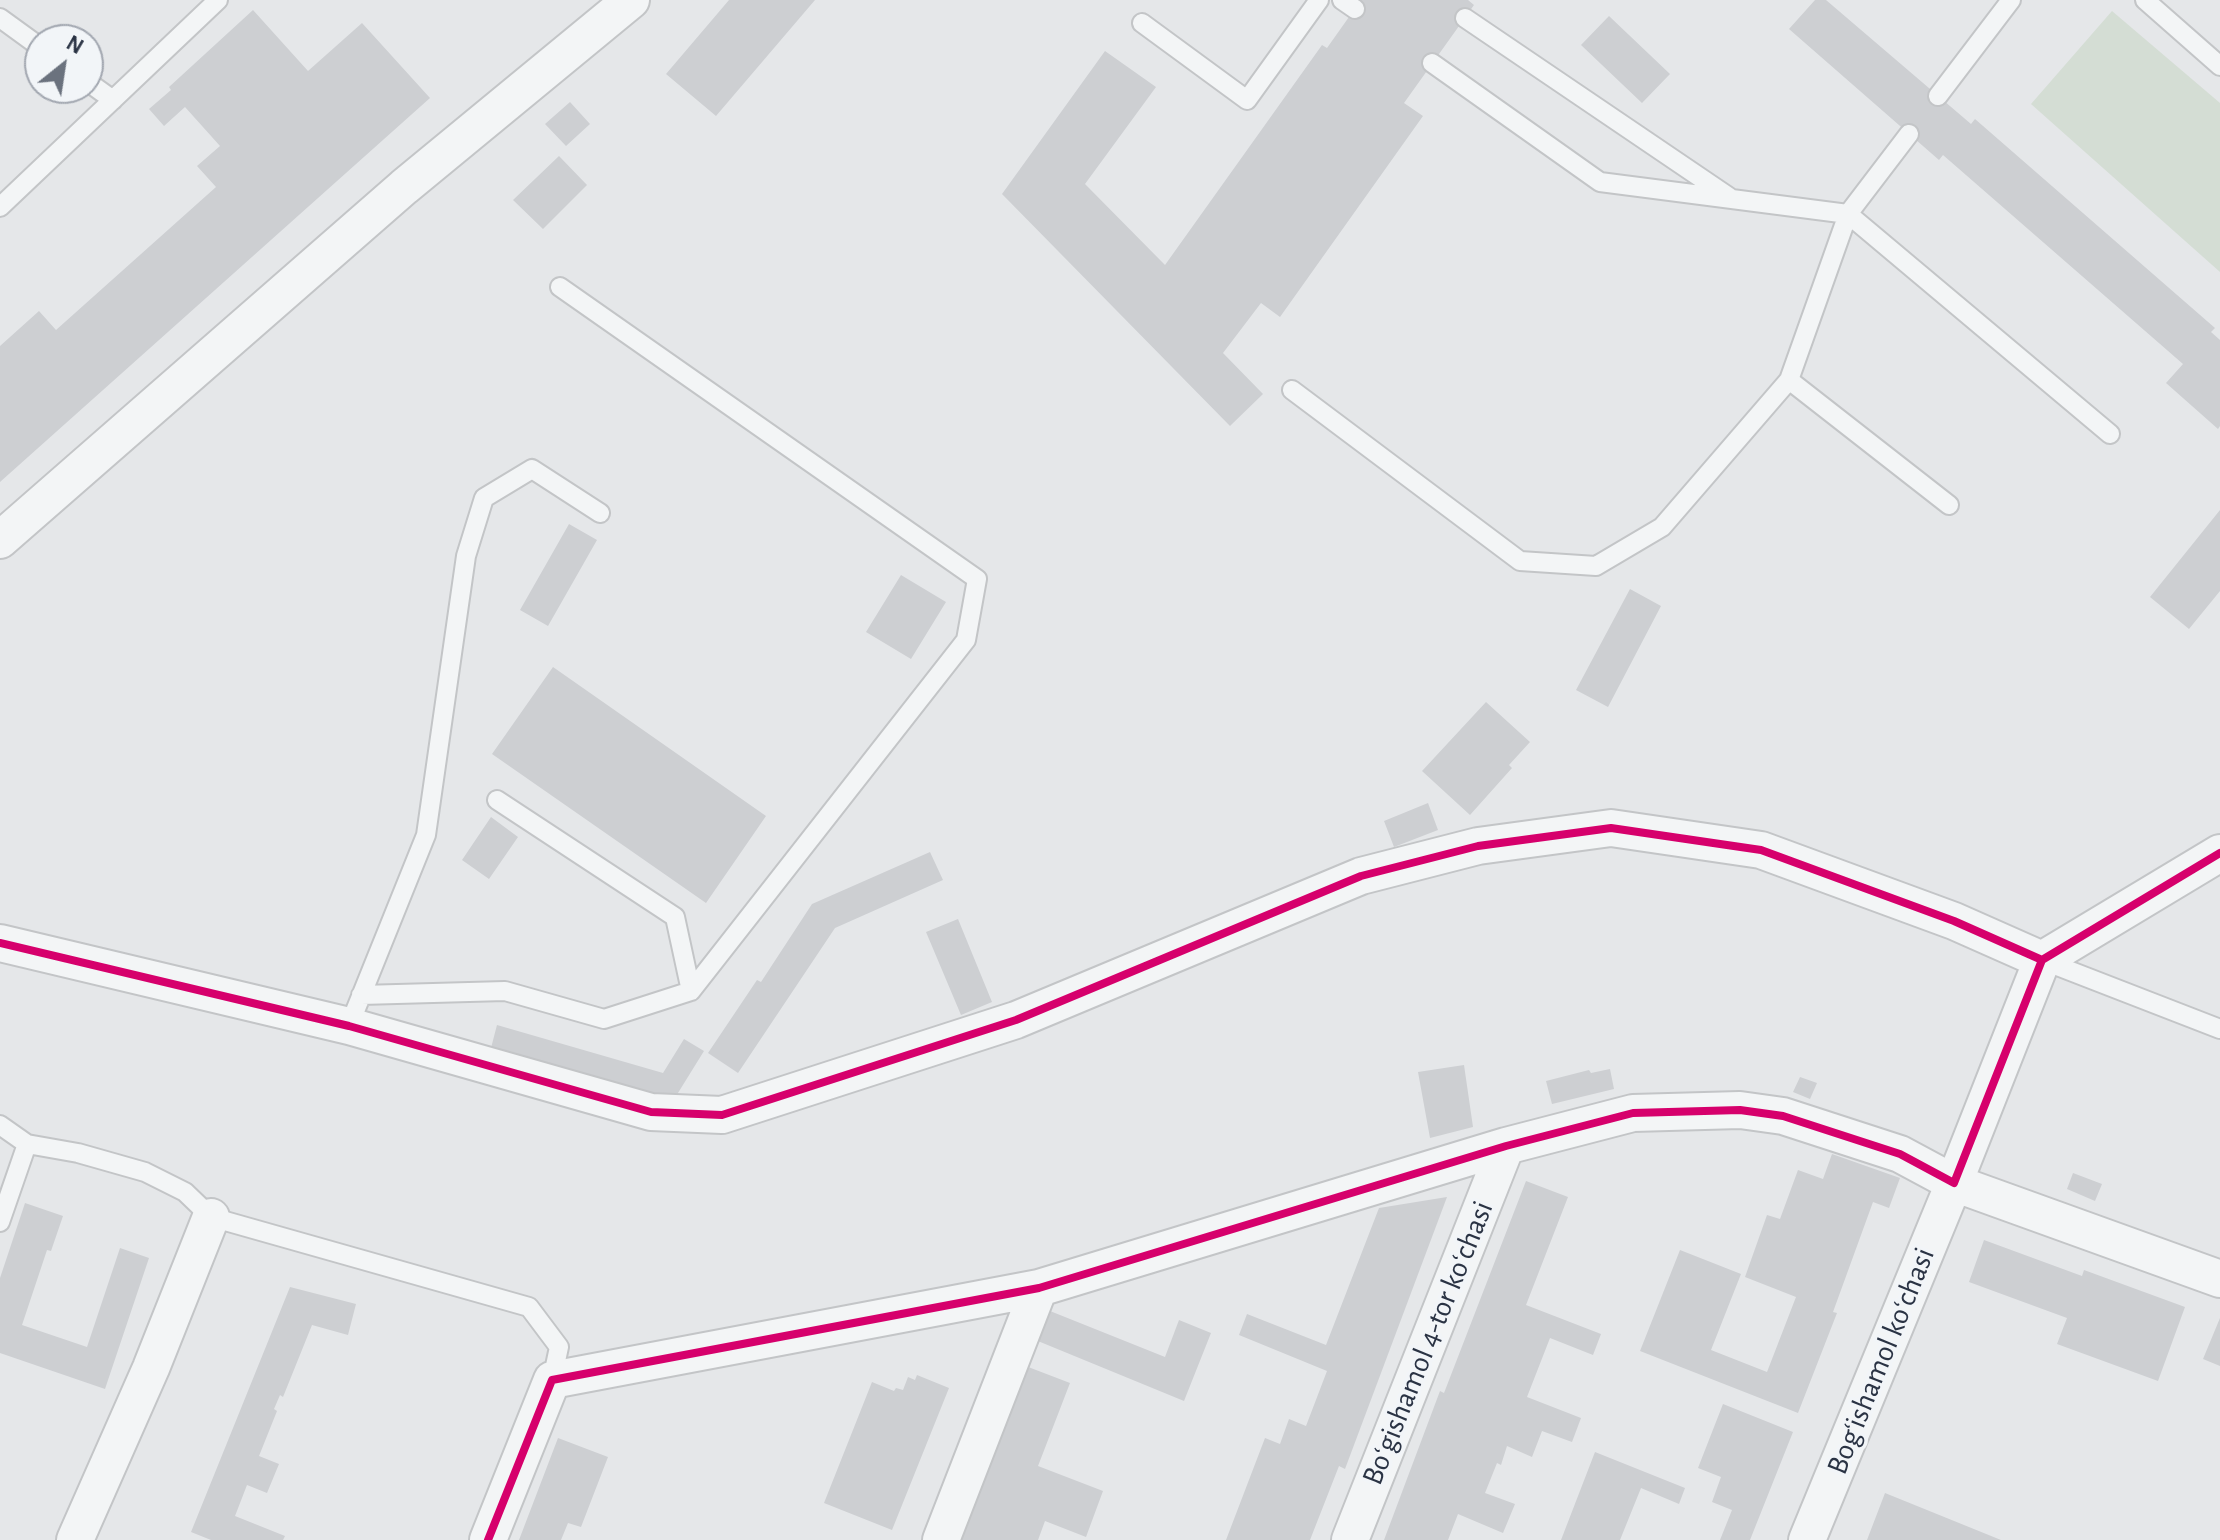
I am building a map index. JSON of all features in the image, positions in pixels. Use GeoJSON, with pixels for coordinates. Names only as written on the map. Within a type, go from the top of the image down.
{"type":"FeatureCollection","features":[{"type":"Feature","properties":{"kind":"street"},"geometry":{"type":"LineString","coordinates":[[0,540],[404,187],[631,0]]}},
{"type":"Feature","properties":{"kind":"street"},"geometry":{"type":"LineString","coordinates":[[0,943],[355,1010],[651,1112],[722,1115],[1016,1020],[1361,876],[1478,846],[1611,828],[1761,850],[1954,921],[2042,960],[2220,853]]}},
{"type":"Feature","properties":{"kind":"street","name":"Bogʻishamol koʻchasi"},"geometry":{"type":"LineString","coordinates":[[1807,1540],[2042,960]]}},
{"type":"Feature","properties":{"kind":"street"},"geometry":{"type":"LineString","coordinates":[[488,1540],[552,1380],[1039,1288],[1506,1146],[1633,1113],[1740,1110],[1783,1116],[1900,1154],[1954,1183],[2220,1279]]}},
{"type":"Feature","properties":{"kind":"street","name":"Boʻgishamol 4-tor koʻchasi"},"geometry":{"type":"LineString","coordinates":[[1350,1540],[1506,1146]]}},
{"type":"Feature","properties":{"kind":"street"},"geometry":{"type":"LineString","coordinates":[[75,1540],[151,1368],[211,1217]]}},
{"type":"Feature","properties":{"kind":"street"},"geometry":{"type":"LineString","coordinates":[[941,1540],[1039,1288]]}},
{"type":"Feature","properties":{"kind":"lane"},"geometry":{"type":"LineString","coordinates":[[0,207],[218,0]]}},
{"type":"Feature","properties":{"kind":"lane"},"geometry":{"type":"LineString","coordinates":[[1142,23],[1247,100],[1319,0]]}},
{"type":"Feature","properties":{"kind":"lane"},"geometry":{"type":"LineString","coordinates":[[1938,96],[2011,0]]}},
{"type":"Feature","properties":{"kind":"lane"},"geometry":{"type":"LineString","coordinates":[[2145,0],[2220,66]]}},
{"type":"Feature","properties":{"kind":"lane"},"geometry":{"type":"LineString","coordinates":[[0,18],[24,35]]}},
{"type":"Feature","properties":{"kind":"lane"},"geometry":{"type":"LineString","coordinates":[[1465,18],[1731,199]]}},
{"type":"Feature","properties":{"kind":"lane"},"geometry":{"type":"LineString","coordinates":[[1432,63],[1600,182],[1848,214],[2110,434]]}},
{"type":"Feature","properties":{"kind":"lane"},"geometry":{"type":"LineString","coordinates":[[104,94],[113,100]]}},
{"type":"Feature","properties":{"kind":"lane"},"geometry":{"type":"LineString","coordinates":[[1292,390],[1520,561],[1596,566],[1662,527],[1789,380],[1848,214],[1909,134]]}},
{"type":"Feature","properties":{"kind":"lane"},"geometry":{"type":"LineString","coordinates":[[560,287],[977,579],[966,640],[691,991],[604,1019],[505,991],[355,1010],[426,835],[466,556],[484,498],[532,469],[600,513]]}},
{"type":"Feature","properties":{"kind":"lane"},"geometry":{"type":"LineString","coordinates":[[1789,380],[1949,505]]}},
{"type":"Feature","properties":{"kind":"lane"},"geometry":{"type":"LineString","coordinates":[[497,800],[675,917],[691,991]]}},
{"type":"Feature","properties":{"kind":"lane"},"geometry":{"type":"LineString","coordinates":[[2042,960],[2220,1029]]}},
{"type":"Feature","properties":{"kind":"lane"},"geometry":{"type":"LineString","coordinates":[[0,1125],[27,1144],[78,1153],[145,1172],[185,1192],[211,1217],[529,1307],[559,1347],[552,1380]]}},
{"type":"Feature","properties":{"kind":"lane"},"geometry":{"type":"LineString","coordinates":[[0,1222],[27,1144]]}},
{"type":"Feature","properties":{"kind":"shaded area"},"geometry":{"type":"Polygon","coordinates":[[[2112,11],[2220,103],[2220,272],[2031,104],[2112,11]]]}},
{"type":"Feature","properties":{"kind":"building"},"geometry":{"type":"Polygon","coordinates":[[[729,0],[815,0],[716,116],[666,74],[729,0]]]}},
{"type":"Feature","properties":{"kind":"building"},"geometry":{"type":"Polygon","coordinates":[[[1361,0],[1468,0],[1474,5],[1404,103],[1423,116],[1280,317],[1261,303],[1223,353],[1263,394],[1230,426],[1002,194],[1105,51],[1156,87],[1085,184],[1165,265],[1322,45],[1327,48],[1361,0]]]}},
{"type":"Feature","properties":{"kind":"building"},"geometry":{"type":"Polygon","coordinates":[[[1815,0],[1826,0],[1971,124],[1975,119],[2215,328],[2211,332],[2220,340],[2218,429],[2166,383],[2183,364],[1943,155],[1939,160],[1789,29],[1815,0]]]}},
{"type":"Feature","properties":{"kind":"building"},"geometry":{"type":"Polygon","coordinates":[[[253,10],[308,71],[362,23],[430,98],[0,482],[0,346],[39,311],[56,330],[216,187],[197,166],[220,146],[185,107],[164,126],[149,109],[253,10]]]}},
{"type":"Feature","properties":{"kind":"building"},"geometry":{"type":"Polygon","coordinates":[[[1609,16],[1670,74],[1642,103],[1581,45],[1609,16]]]}},
{"type":"Feature","properties":{"kind":"building"},"geometry":{"type":"Polygon","coordinates":[[[570,102],[590,124],[566,146],[545,124],[570,102]]]}},
{"type":"Feature","properties":{"kind":"building"},"geometry":{"type":"Polygon","coordinates":[[[559,156],[587,185],[543,229],[513,200],[559,156]]]}},
{"type":"Feature","properties":{"kind":"building"},"geometry":{"type":"Polygon","coordinates":[[[2220,510],[2220,591],[2189,629],[2150,597],[2220,510]]]}},
{"type":"Feature","properties":{"kind":"building"},"geometry":{"type":"Polygon","coordinates":[[[569,524],[597,540],[548,626],[520,610],[569,524]]]}},
{"type":"Feature","properties":{"kind":"building"},"geometry":{"type":"Polygon","coordinates":[[[901,575],[946,602],[911,659],[866,632],[901,575]]]}},
{"type":"Feature","properties":{"kind":"building"},"geometry":{"type":"Polygon","coordinates":[[[1630,589],[1661,606],[1608,707],[1576,690],[1630,589]]]}},
{"type":"Feature","properties":{"kind":"building"},"geometry":{"type":"Polygon","coordinates":[[[553,667],[766,816],[706,903],[492,754],[553,667]]]}},
{"type":"Feature","properties":{"kind":"building"},"geometry":{"type":"Polygon","coordinates":[[[1486,702],[1530,742],[1509,765],[1512,768],[1470,815],[1422,771],[1486,702]]]}},
{"type":"Feature","properties":{"kind":"building"},"geometry":{"type":"Polygon","coordinates":[[[1428,803],[1438,830],[1394,847],[1384,821],[1428,803]]]}},
{"type":"Feature","properties":{"kind":"building"},"geometry":{"type":"Polygon","coordinates":[[[491,817],[518,837],[489,879],[462,860],[491,817]]]}},
{"type":"Feature","properties":{"kind":"building"},"geometry":{"type":"Polygon","coordinates":[[[930,852],[943,880],[835,928],[738,1073],[708,1053],[757,980],[761,982],[812,904],[930,852]]]}},
{"type":"Feature","properties":{"kind":"building"},"geometry":{"type":"Polygon","coordinates":[[[958,919],[992,1002],[961,1015],[926,932],[958,919]]]}},
{"type":"Feature","properties":{"kind":"building"},"geometry":{"type":"Polygon","coordinates":[[[497,1025],[663,1073],[684,1039],[704,1051],[673,1101],[491,1048],[497,1025]]]}},
{"type":"Feature","properties":{"kind":"building"},"geometry":{"type":"Polygon","coordinates":[[[1464,1065],[1473,1127],[1430,1138],[1418,1072],[1464,1065]]]}},
{"type":"Feature","properties":{"kind":"building"},"geometry":{"type":"Polygon","coordinates":[[[1610,1069],[1614,1089],[1552,1104],[1546,1081],[1589,1070],[1591,1073],[1610,1069]]]}},
{"type":"Feature","properties":{"kind":"building"},"geometry":{"type":"Polygon","coordinates":[[[1800,1077],[1817,1083],[1810,1099],[1793,1092],[1800,1077]]]}},
{"type":"Feature","properties":{"kind":"building"},"geometry":{"type":"Polygon","coordinates":[[[1832,1154],[1900,1178],[1889,1208],[1873,1202],[1833,1312],[1837,1313],[1798,1413],[1640,1351],[1680,1250],[1741,1274],[1711,1350],[1767,1372],[1796,1297],[1745,1277],[1767,1215],[1780,1219],[1798,1170],[1823,1179],[1832,1154]]]}},
{"type":"Feature","properties":{"kind":"building"},"geometry":{"type":"Polygon","coordinates":[[[2073,1173],[2102,1184],[2095,1201],[2067,1189],[2073,1173]]]}},
{"type":"Feature","properties":{"kind":"building"},"geometry":{"type":"Polygon","coordinates":[[[1526,1181],[1568,1197],[1526,1305],[1601,1334],[1593,1355],[1550,1338],[1527,1397],[1581,1418],[1572,1442],[1542,1431],[1532,1457],[1507,1446],[1501,1465],[1497,1463],[1485,1493],[1515,1504],[1503,1533],[1458,1514],[1448,1540],[1384,1540],[1440,1391],[1444,1393],[1526,1181]]]}},
{"type":"Feature","properties":{"kind":"building"},"geometry":{"type":"Polygon","coordinates":[[[1447,1197],[1345,1469],[1339,1466],[1310,1540],[1226,1540],[1265,1438],[1280,1444],[1289,1419],[1306,1426],[1327,1371],[1239,1335],[1247,1314],[1326,1345],[1379,1208],[1447,1197]]]}},
{"type":"Feature","properties":{"kind":"building"},"geometry":{"type":"Polygon","coordinates":[[[25,1203],[63,1216],[51,1251],[47,1250],[22,1325],[87,1347],[120,1248],[149,1258],[105,1389],[0,1353],[0,1278],[25,1203]]]}},
{"type":"Feature","properties":{"kind":"building"},"geometry":{"type":"Polygon","coordinates":[[[1984,1240],[2082,1276],[2084,1270],[2185,1307],[2158,1381],[2057,1344],[2067,1318],[1969,1282],[1984,1240]]]}},
{"type":"Feature","properties":{"kind":"building"},"geometry":{"type":"Polygon","coordinates":[[[290,1287],[356,1304],[348,1335],[312,1325],[283,1397],[280,1395],[274,1409],[277,1411],[259,1456],[279,1464],[267,1493],[247,1485],[235,1516],[285,1536],[283,1540],[211,1540],[191,1532],[290,1287]]]}},
{"type":"Feature","properties":{"kind":"building"},"geometry":{"type":"Polygon","coordinates":[[[1045,1309],[1165,1357],[1179,1320],[1211,1333],[1184,1401],[1033,1339],[1045,1309]]]}},
{"type":"Feature","properties":{"kind":"building"},"geometry":{"type":"Polygon","coordinates":[[[2220,1318],[2220,1366],[2203,1359],[2220,1318]]]}},
{"type":"Feature","properties":{"kind":"building"},"geometry":{"type":"Polygon","coordinates":[[[1023,1365],[1070,1383],[1038,1466],[1103,1491],[1086,1537],[1045,1521],[1038,1540],[956,1540],[1023,1365]]]}},
{"type":"Feature","properties":{"kind":"building"},"geometry":{"type":"Polygon","coordinates":[[[917,1375],[949,1388],[892,1530],[824,1503],[872,1382],[894,1391],[896,1388],[903,1390],[908,1377],[915,1380],[917,1375]]]}},
{"type":"Feature","properties":{"kind":"building"},"geometry":{"type":"Polygon","coordinates":[[[1723,1404],[1793,1432],[1750,1540],[1720,1540],[1732,1510],[1712,1502],[1721,1477],[1698,1468],[1723,1404]]]}},
{"type":"Feature","properties":{"kind":"building"},"geometry":{"type":"Polygon","coordinates":[[[558,1438],[608,1457],[581,1527],[568,1523],[561,1540],[519,1540],[558,1438]]]}},
{"type":"Feature","properties":{"kind":"building"},"geometry":{"type":"Polygon","coordinates":[[[1595,1452],[1685,1488],[1679,1504],[1641,1488],[1620,1540],[1561,1540],[1595,1452]]]}},
{"type":"Feature","properties":{"kind":"building"},"geometry":{"type":"Polygon","coordinates":[[[1885,1493],[2001,1540],[1867,1540],[1885,1493]]]}},
{"type":"Feature","properties":{"kind":"cycle path"},"geometry":{"type":"LineString","coordinates":[[0,943],[349,1026],[651,1112],[722,1115],[1016,1020],[1361,876],[1478,846],[1611,828],[1761,850],[1954,921],[2042,960]]}},
{"type":"Feature","properties":{"kind":"cycle path"},"geometry":{"type":"LineString","coordinates":[[488,1540],[552,1380],[1039,1288],[1506,1146],[1633,1113],[1740,1110],[1783,1116],[1900,1154],[1954,1183],[2042,960],[2220,853]]}}]}
